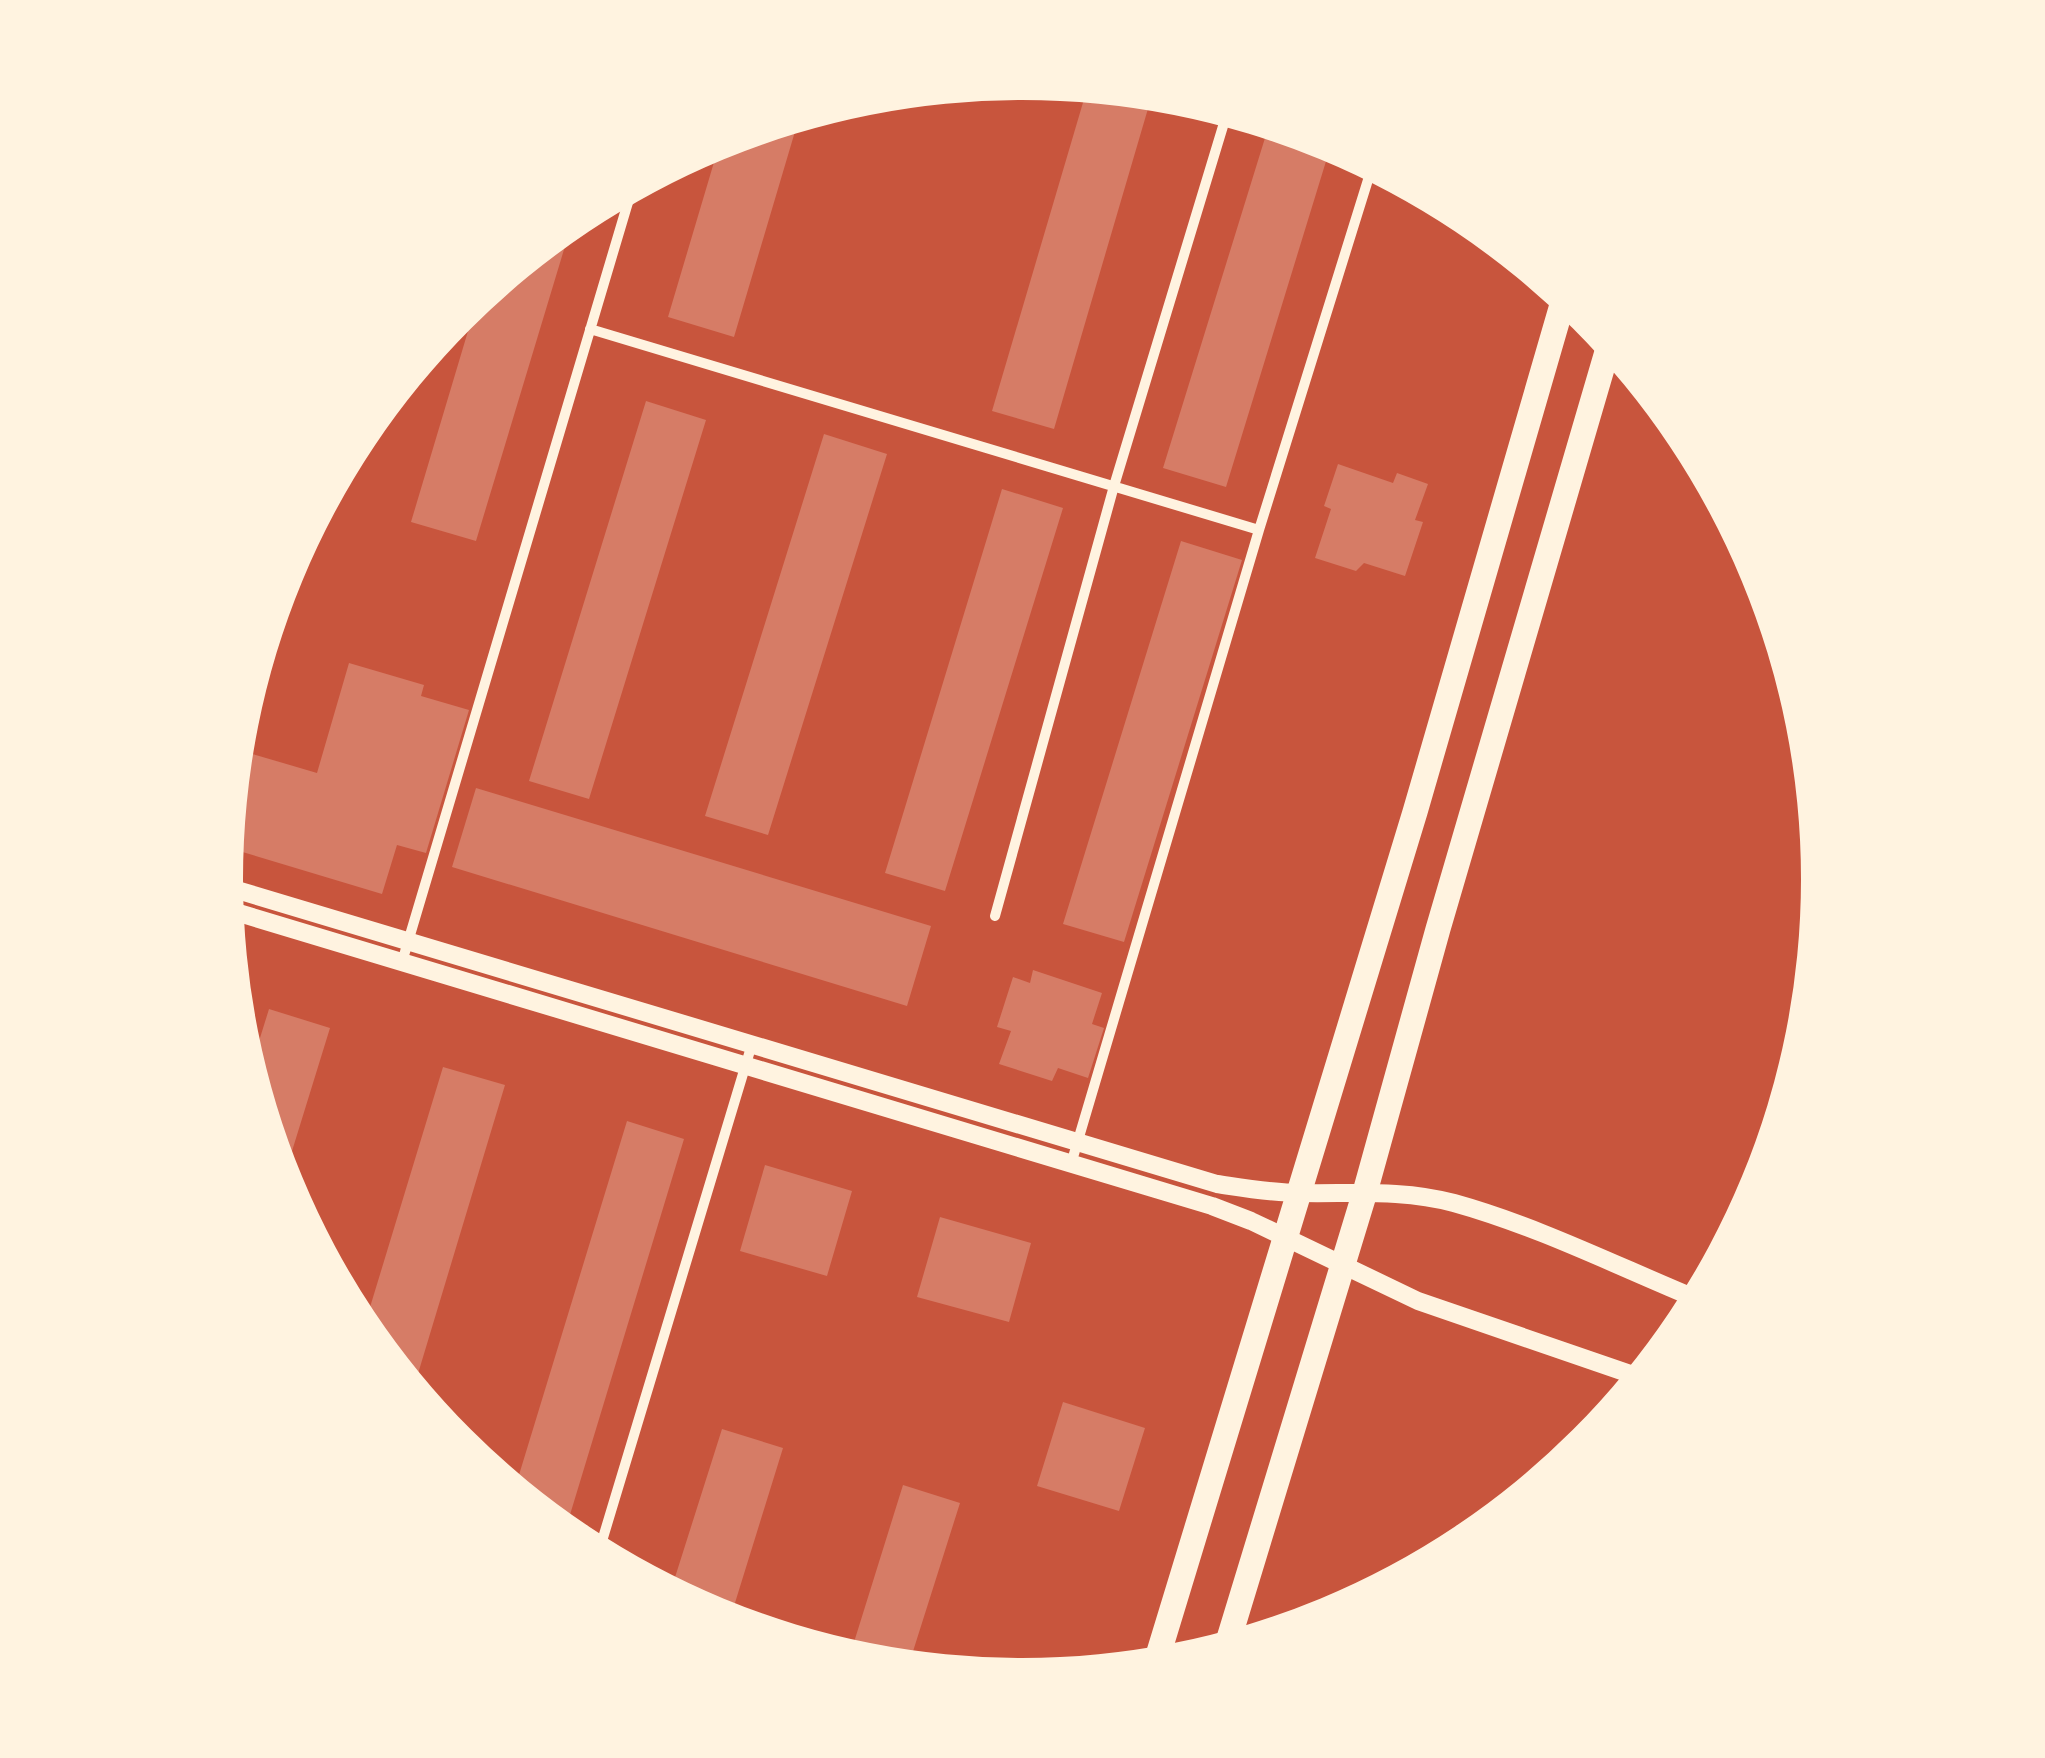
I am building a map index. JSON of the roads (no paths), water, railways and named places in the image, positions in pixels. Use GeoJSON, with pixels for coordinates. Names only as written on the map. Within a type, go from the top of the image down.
{"type":"FeatureCollection","features":[{"type":"Feature","properties":{"kind":"main road"},"geometry":{"type":"LineString","coordinates":[[1161,1645],[1415,812],[1559,315]]}},
{"type":"Feature","properties":{"kind":"main road"},"geometry":{"type":"LineString","coordinates":[[1232,1629],[1366,1192],[1438,929],[1605,362]]}},
{"type":"Feature","properties":{"kind":"street"},"geometry":{"type":"LineString","coordinates":[[995,916],[1114,486],[1223,127]]}},
{"type":"Feature","properties":{"kind":"street"},"geometry":{"type":"LineString","coordinates":[[1071,1164],[1368,180]]}},
{"type":"Feature","properties":{"kind":"street"},"geometry":{"type":"LineString","coordinates":[[402,962],[626,208]]}},
{"type":"Feature","properties":{"kind":"street"},"geometry":{"type":"LineString","coordinates":[[590,330],[1260,530]]}},
{"type":"Feature","properties":{"kind":"street"},"geometry":{"type":"LineString","coordinates":[[244,892],[1217,1184],[1298,1194],[1366,1192],[1453,1203],[1682,1293]]}},
{"type":"Feature","properties":{"kind":"street"},"geometry":{"type":"LineString","coordinates":[[244,915],[1212,1206],[1285,1236],[1418,1302],[1625,1372]]}},
{"type":"Feature","properties":{"kind":"street"},"geometry":{"type":"LineString","coordinates":[[603,1535],[753,1043]]}}]}
